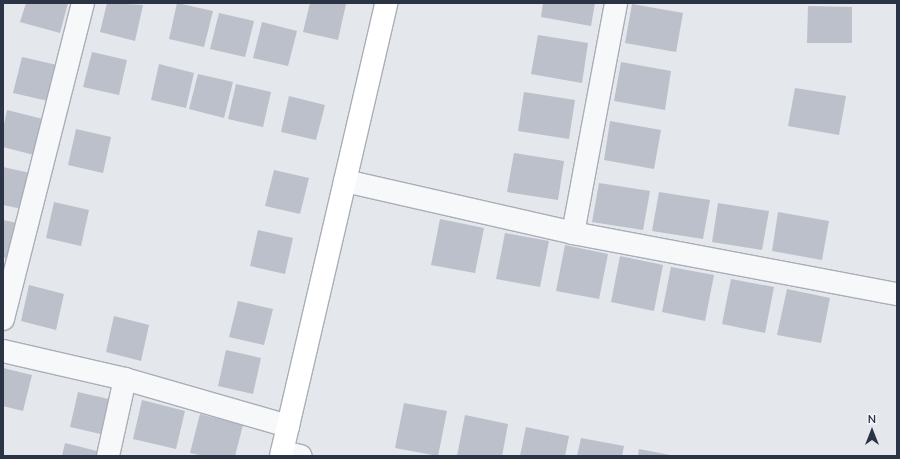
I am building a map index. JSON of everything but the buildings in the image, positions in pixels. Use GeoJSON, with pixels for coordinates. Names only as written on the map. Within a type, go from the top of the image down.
{"type":"FeatureCollection","features":[{"type":"Feature","properties":{"kind":"main road"},"geometry":{"type":"LineString","coordinates":[[288,455],[288,426],[346,181],[386,3]]}},
{"type":"Feature","properties":{"kind":"street"},"geometry":{"type":"LineString","coordinates":[[3,319],[83,3]]}},
{"type":"Feature","properties":{"kind":"street"},"geometry":{"type":"LineString","coordinates":[[573,233],[616,3]]}},
{"type":"Feature","properties":{"kind":"street"},"geometry":{"type":"LineString","coordinates":[[346,181],[573,233],[897,294]]}},
{"type":"Feature","properties":{"kind":"street"},"geometry":{"type":"LineString","coordinates":[[3,351],[125,379],[288,426]]}},
{"type":"Feature","properties":{"kind":"street"},"geometry":{"type":"LineString","coordinates":[[108,456],[125,379]]}}]}
